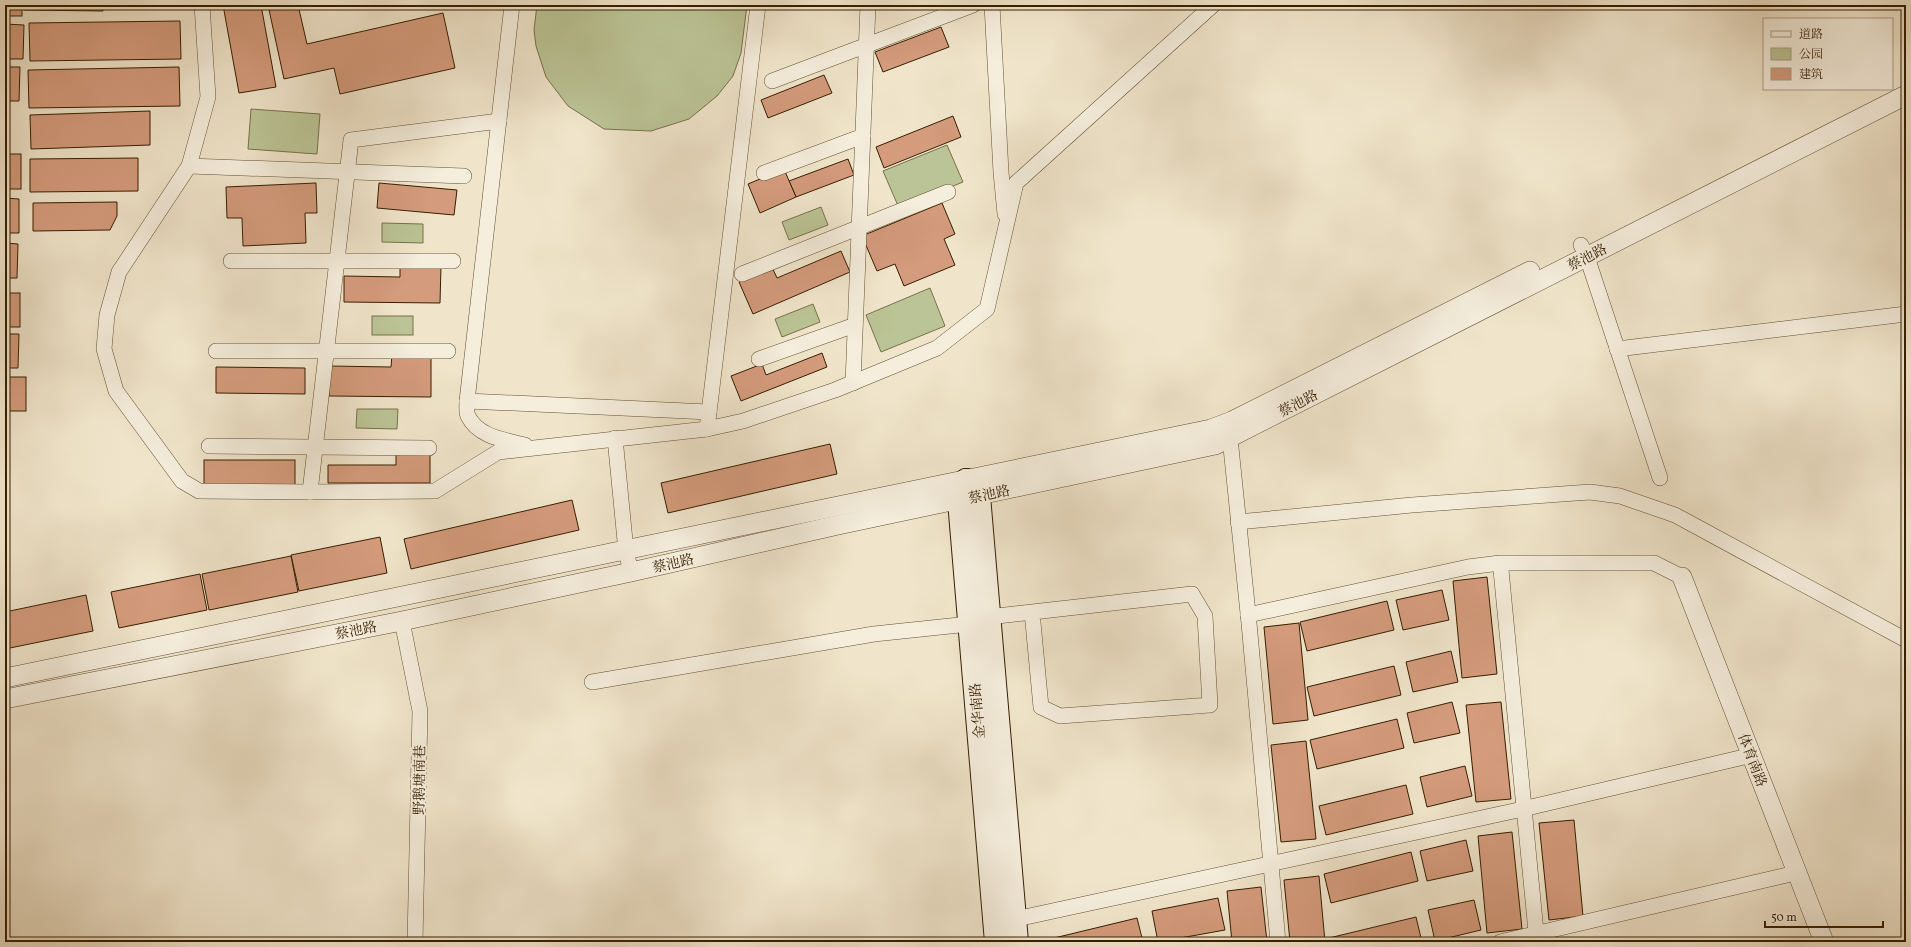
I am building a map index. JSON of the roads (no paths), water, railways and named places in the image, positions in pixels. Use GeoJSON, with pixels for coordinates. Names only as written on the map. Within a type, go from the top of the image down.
{"type":"FeatureCollection","features":[{"type":"Feature","properties":{"kind":"main road","name":"金华南路"},"geometry":{"type":"LineString","coordinates":[[968,492],[1002,928],[1017,942]]}},
{"type":"Feature","properties":{"kind":"street"},"geometry":{"type":"LineString","coordinates":[[202,5],[208,97],[189,166],[118,272],[107,315],[104,349],[116,391],[182,481],[199,491],[310,492],[435,491],[498,452],[707,428],[743,421],[853,383],[937,348],[987,309],[1016,182],[1213,5]]}},
{"type":"Feature","properties":{"kind":"street"},"geometry":{"type":"LineString","coordinates":[[512,5],[467,401],[468,416],[478,430],[501,439],[536,447]]}},
{"type":"Feature","properties":{"kind":"street"},"geometry":{"type":"LineString","coordinates":[[707,428],[758,5]]}},
{"type":"Feature","properties":{"kind":"street"},"geometry":{"type":"LineString","coordinates":[[853,383],[868,5]]}},
{"type":"Feature","properties":{"kind":"street"},"geometry":{"type":"LineString","coordinates":[[772,81],[973,5]]}},
{"type":"Feature","properties":{"kind":"street"},"geometry":{"type":"LineString","coordinates":[[992,5],[1001,172],[1006,226]]}},
{"type":"Feature","properties":{"kind":"street","name":"蔡池路"},"geometry":{"type":"LineString","coordinates":[[1893,88],[1906,81]]}},
{"type":"Feature","properties":{"kind":"street","name":"蔡池路"},"geometry":{"type":"LineString","coordinates":[[5,699],[402,621],[631,572],[838,525],[1211,429],[1231,430],[1584,251],[1889,90]]}},
{"type":"Feature","properties":{"kind":"street","name":"蔡池路"},"geometry":{"type":"LineString","coordinates":[[1584,251],[1906,95]]}},
{"type":"Feature","properties":{"kind":"street"},"geometry":{"type":"LineString","coordinates":[[310,492],[351,140],[499,121]]}},
{"type":"Feature","properties":{"kind":"street"},"geometry":{"type":"LineString","coordinates":[[764,173],[863,136]]}},
{"type":"Feature","properties":{"kind":"street"},"geometry":{"type":"LineString","coordinates":[[189,166],[464,176]]}},
{"type":"Feature","properties":{"kind":"street"},"geometry":{"type":"LineString","coordinates":[[742,274],[948,192]]}},
{"type":"Feature","properties":{"kind":"street"},"geometry":{"type":"LineString","coordinates":[[1584,251],[1660,478]]}},
{"type":"Feature","properties":{"kind":"street"},"geometry":{"type":"LineString","coordinates":[[231,261],[453,261]]}},
{"type":"Feature","properties":{"kind":"street"},"geometry":{"type":"LineString","coordinates":[[1617,349],[1906,314]]}},
{"type":"Feature","properties":{"kind":"street"},"geometry":{"type":"LineString","coordinates":[[759,359],[855,324]]}},
{"type":"Feature","properties":{"kind":"street"},"geometry":{"type":"LineString","coordinates":[[216,351],[448,351]]}},
{"type":"Feature","properties":{"kind":"street"},"geometry":{"type":"LineString","coordinates":[[467,401],[709,412]]}},
{"type":"Feature","properties":{"kind":"street"},"geometry":{"type":"LineString","coordinates":[[1231,430],[1238,522],[1249,619],[1278,942]]}},
{"type":"Feature","properties":{"kind":"street"},"geometry":{"type":"LineString","coordinates":[[615,438],[626,550],[631,572]]}},
{"type":"Feature","properties":{"kind":"street"},"geometry":{"type":"LineString","coordinates":[[209,446],[429,448]]}},
{"type":"Feature","properties":{"kind":"street","name":"蔡池路"},"geometry":{"type":"LineString","coordinates":[[5,678],[626,550],[968,492]]}},
{"type":"Feature","properties":{"kind":"street"},"geometry":{"type":"LineString","coordinates":[[1238,522],[1412,505],[1583,492],[1620,496],[1674,515],[1906,640]]}},
{"type":"Feature","properties":{"kind":"street"},"geometry":{"type":"LineString","coordinates":[[1249,619],[1468,567],[1500,563],[1654,563],[1680,580]]}},
{"type":"Feature","properties":{"kind":"street"},"geometry":{"type":"LineString","coordinates":[[1249,619],[1473,573],[1501,570],[1598,567],[1653,569],[1680,580]]}},
{"type":"Feature","properties":{"kind":"street"},"geometry":{"type":"LineString","coordinates":[[1501,570],[1536,938]]}},
{"type":"Feature","properties":{"kind":"street","name":"体育南路"},"geometry":{"type":"LineString","coordinates":[[1680,580],[1787,875],[1813,942]]}},
{"type":"Feature","properties":{"kind":"street","name":"体育南路"},"geometry":{"type":"LineString","coordinates":[[1680,580],[1824,942]]}},
{"type":"Feature","properties":{"kind":"street"},"geometry":{"type":"LineString","coordinates":[[592,682],[874,634],[1032,612],[1192,594],[1205,616],[1210,705],[1060,716],[1041,707],[1032,612]]}},
{"type":"Feature","properties":{"kind":"street","name":"野鹅塘南巷"},"geometry":{"type":"LineString","coordinates":[[402,621],[420,711],[415,942]]}},
{"type":"Feature","properties":{"kind":"street"},"geometry":{"type":"LineString","coordinates":[[1002,928],[1272,863],[1523,809],[1744,757]]}},
{"type":"Feature","properties":{"kind":"street"},"geometry":{"type":"LineString","coordinates":[[1500,942],[1536,938],[1787,875]]}}]}
